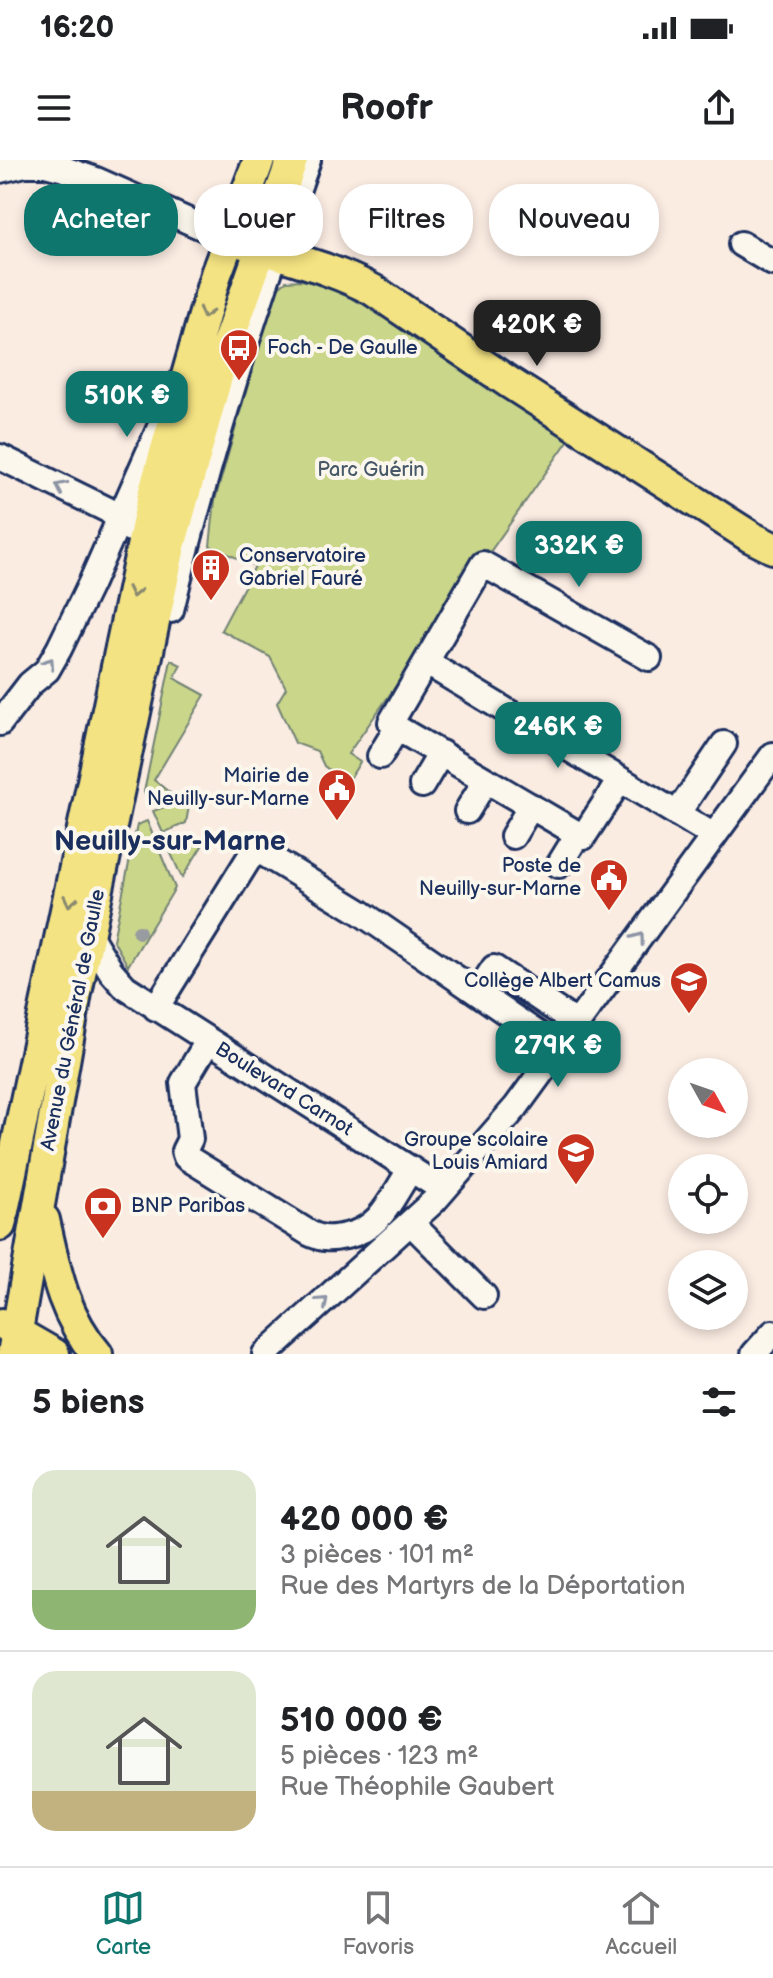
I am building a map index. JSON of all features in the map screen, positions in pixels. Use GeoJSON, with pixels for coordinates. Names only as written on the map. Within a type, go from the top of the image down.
{"type":"FeatureCollection","features":[{"type":"Feature","properties":{"kind":"main road"},"geometry":{"type":"LineString","coordinates":[[257,184],[259,160]]}},
{"type":"Feature","properties":{"kind":"main road"},"geometry":{"type":"LineString","coordinates":[[266,184],[271,160]]}},
{"type":"Feature","properties":{"kind":"main road"},"geometry":{"type":"LineString","coordinates":[[281,184],[292,160]]}},
{"type":"Feature","properties":{"kind":"main road","name":"Avenue du Général de Gaulle"},"geometry":{"type":"LineString","coordinates":[[10,1337],[40,1203],[88,933],[121,812],[154,649],[157,543],[153,495],[184,383],[247,256]]}},
{"type":"Feature","properties":{"kind":"main road","name":"Avenue du Général de Gaulle"},"geometry":{"type":"LineString","coordinates":[[0,1225],[7,1172],[157,543],[221,362],[249,256]]}},
{"type":"Feature","properties":{"kind":"main road"},"geometry":{"type":"LineString","coordinates":[[284,256],[341,274],[373,290],[510,383],[773,548]]}},
{"type":"Feature","properties":{"kind":"main road"},"geometry":{"type":"LineString","coordinates":[[40,1203],[59,1288],[69,1312],[97,1354]]}},
{"type":"Feature","properties":{"kind":"main road"},"geometry":{"type":"LineString","coordinates":[[10,1337],[54,1354]]}},
{"type":"Feature","properties":{"kind":"street"},"geometry":{"type":"LineString","coordinates":[[292,184],[308,160]]}},
{"type":"Feature","properties":{"kind":"street"},"geometry":{"type":"LineString","coordinates":[[0,170],[25,164],[45,164],[64,169],[194,221]]}},
{"type":"Feature","properties":{"kind":"street"},"geometry":{"type":"LineString","coordinates":[[741,244],[773,263]]}},
{"type":"Feature","properties":{"kind":"street"},"geometry":{"type":"LineString","coordinates":[[154,649],[210,457],[250,256]]}},
{"type":"Feature","properties":{"kind":"street"},"geometry":{"type":"LineString","coordinates":[[0,723],[30,684],[47,670],[75,617],[160,422],[184,383]]}},
{"type":"Feature","properties":{"kind":"street"},"geometry":{"type":"LineString","coordinates":[[0,457],[108,510],[157,543]]}},
{"type":"Feature","properties":{"kind":"street"},"geometry":{"type":"LineString","coordinates":[[620,780],[586,836],[578,834],[391,722],[483,564],[649,658]]}},
{"type":"Feature","properties":{"kind":"street"},"geometry":{"type":"LineString","coordinates":[[427,663],[714,836]]}},
{"type":"Feature","properties":{"kind":"street"},"geometry":{"type":"LineString","coordinates":[[380,756],[397,728]]}},
{"type":"Feature","properties":{"kind":"street"},"geometry":{"type":"LineString","coordinates":[[677,814],[724,744]]}},
{"type":"Feature","properties":{"kind":"street"},"geometry":{"type":"LineString","coordinates":[[422,785],[441,753]]}},
{"type":"Feature","properties":{"kind":"street"},"geometry":{"type":"LineString","coordinates":[[265,1354],[411,1223],[516,1107],[773,755]]}},
{"type":"Feature","properties":{"kind":"street"},"geometry":{"type":"LineString","coordinates":[[467,811],[486,780]]}},
{"type":"Feature","properties":{"kind":"street"},"geometry":{"type":"LineString","coordinates":[[513,836],[531,806]]}},
{"type":"Feature","properties":{"kind":"street"},"geometry":{"type":"LineString","coordinates":[[559,865],[578,834]]}},
{"type":"Feature","properties":{"kind":"street"},"geometry":{"type":"LineString","coordinates":[[156,1008],[255,853],[263,853],[360,912],[558,1048]]}},
{"type":"Feature","properties":{"kind":"street","name":"Boulevard Carnot"},"geometry":{"type":"LineString","coordinates":[[88,933],[111,971],[125,987],[411,1169],[442,1192]]}},
{"type":"Feature","properties":{"kind":"street"},"geometry":{"type":"LineString","coordinates":[[478,992],[494,968],[576,1023]]}},
{"type":"Feature","properties":{"kind":"street"},"geometry":{"type":"LineString","coordinates":[[76,993],[102,984],[125,987]]}},
{"type":"Feature","properties":{"kind":"street"},"geometry":{"type":"LineString","coordinates":[[208,1041],[183,1083],[190,1139],[184,1151],[186,1157],[309,1233],[328,1240],[365,1231],[374,1224],[411,1169]]}},
{"type":"Feature","properties":{"kind":"street"},"geometry":{"type":"LineString","coordinates":[[411,1223],[484,1296]]}},
{"type":"Feature","properties":{"kind":"street"},"geometry":{"type":"LineString","coordinates":[[754,1354],[773,1333]]}},
{"type":"Feature","properties":{"kind":"green space","name":"Parc Guérin"},"geometry":{"type":"Polygon","coordinates":[[[301,280],[348,288],[575,431],[348,754],[360,762],[347,783],[324,766],[317,751],[295,743],[277,703],[286,688],[270,657],[221,630],[255,566],[210,546],[215,500],[275,290],[286,281],[301,280]]]}},
{"type":"Feature","properties":{"kind":"green space"},"geometry":{"type":"Polygon","coordinates":[[[171,660],[181,665],[174,678],[205,695],[154,780],[169,792],[148,801],[144,792],[171,660]]]}},
{"type":"Feature","properties":{"kind":"green space"},"geometry":{"type":"Polygon","coordinates":[[[181,801],[189,806],[186,823],[163,833],[153,811],[181,801]]]}},
{"type":"Feature","properties":{"kind":"green space"},"geometry":{"type":"Polygon","coordinates":[[[147,821],[175,888],[128,966],[113,940],[137,825],[147,821]]]}},
{"type":"Feature","properties":{"kind":"green space"},"geometry":{"type":"Polygon","coordinates":[[[196,838],[202,846],[182,878],[169,849],[196,838]]]}},
{"type":"Feature","properties":{"kind":"place","name":"Foch - De Gaulle"},"geometry":{"type":"Point","coordinates":[239,382]}},
{"type":"Feature","properties":{"kind":"place","name":"Conservatoire Gabriel Fauré"},"geometry":{"type":"Point","coordinates":[211,602]}},
{"type":"Feature","properties":{"kind":"place","name":"Mairie de Neuilly-sur-Marne"},"geometry":{"type":"Point","coordinates":[337,822]}},
{"type":"Feature","properties":{"kind":"place","name":"Poste de Neuilly-sur-Marne"},"geometry":{"type":"Point","coordinates":[609,912]}},
{"type":"Feature","properties":{"kind":"place","name":"Collège Albert Camus"},"geometry":{"type":"Point","coordinates":[689,1015]}},
{"type":"Feature","properties":{"kind":"place","name":"Groupe scolaire Louis Amiard"},"geometry":{"type":"Point","coordinates":[576,1186]}},
{"type":"Feature","properties":{"kind":"place","name":"BNP Paribas"},"geometry":{"type":"Point","coordinates":[103,1240]}},
{"type":"Feature","properties":{"kind":"district","name":"Neuilly-sur-Marne"},"geometry":{"type":"Point","coordinates":[170,841]}}]}
